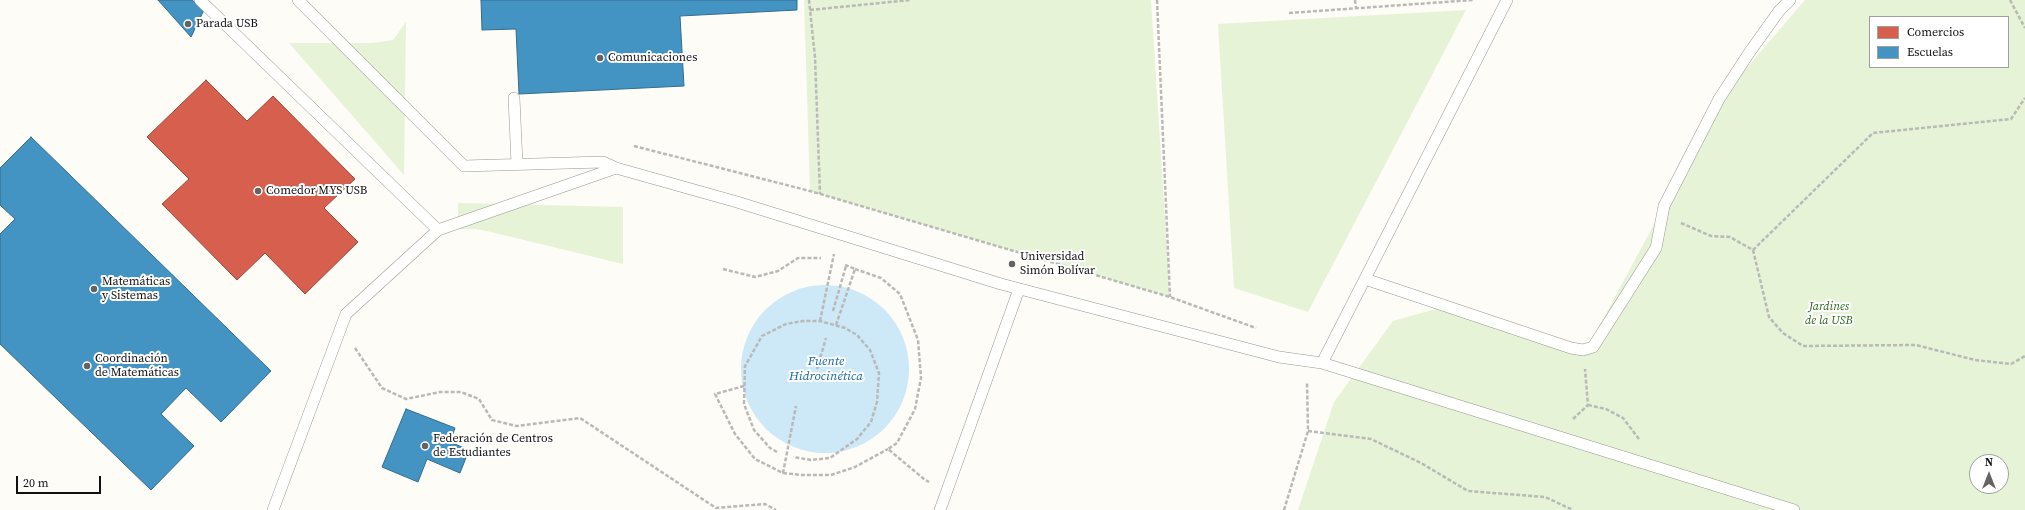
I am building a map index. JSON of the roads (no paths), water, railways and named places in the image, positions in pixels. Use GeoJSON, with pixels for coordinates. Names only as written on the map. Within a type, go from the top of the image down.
{"type":"FeatureCollection","features":[{"type":"Feature","properties":{"kind":"lane"},"geometry":{"type":"LineString","coordinates":[[200,0],[438,230]]}},
{"type":"Feature","properties":{"kind":"lane"},"geometry":{"type":"LineString","coordinates":[[298,0],[464,166],[603,162],[616,168],[737,202],[1019,289],[1280,357],[1322,363],[1794,510]]}},
{"type":"Feature","properties":{"kind":"lane"},"geometry":{"type":"LineString","coordinates":[[1322,363],[1507,0]]}},
{"type":"Feature","properties":{"kind":"lane"},"geometry":{"type":"LineString","coordinates":[[1365,279],[1571,348],[1583,350],[1593,347],[1656,248],[1664,206],[1719,99],[1779,11],[1790,0]]}},
{"type":"Feature","properties":{"kind":"lane"},"geometry":{"type":"LineString","coordinates":[[514,98],[517,164]]}},
{"type":"Feature","properties":{"kind":"lane"},"geometry":{"type":"LineString","coordinates":[[274,510],[346,314],[438,230],[616,168]]}},
{"type":"Feature","properties":{"kind":"lane"},"geometry":{"type":"LineString","coordinates":[[940,510],[1019,289]]}},
{"type":"Feature","properties":{"kind":"water","name":"Fuente Hidrocinética"},"geometry":{"type":"Polygon","coordinates":[[[817,285],[833,285],[857,291],[865,295],[878,304],[890,316],[903,337],[909,361],[909,377],[903,401],[895,416],[878,434],[857,447],[833,453],[817,453],[793,447],[778,439],[755,416],[747,401],[741,377],[741,361],[747,337],[755,322],[778,299],[793,291],[817,285]]]}},
{"type":"Feature","properties":{"kind":"place","name":"Parada USB"},"geometry":{"type":"Point","coordinates":[188,24]}},
{"type":"Feature","properties":{"kind":"place","name":"Comunicaciones"},"geometry":{"type":"Point","coordinates":[600,58]}},
{"type":"Feature","properties":{"kind":"place","name":"Comedor MYS USB"},"geometry":{"type":"Point","coordinates":[258,191]}},
{"type":"Feature","properties":{"kind":"place","name":"Universidad Simón Bolívar"},"geometry":{"type":"Point","coordinates":[1012,264]}},
{"type":"Feature","properties":{"kind":"place","name":"Matemáticas y Sistemas"},"geometry":{"type":"Point","coordinates":[94,289]}},
{"type":"Feature","properties":{"kind":"place","name":"Coordinación de Matemáticas"},"geometry":{"type":"Point","coordinates":[87,366]}},
{"type":"Feature","properties":{"kind":"place","name":"Federación de Centros de Estudiantes"},"geometry":{"type":"Point","coordinates":[425,446]}},
{"type":"Feature","properties":{"kind":"park label","name":"Jardines de la USB"},"geometry":{"type":"Point","coordinates":[1829,314]}}]}
